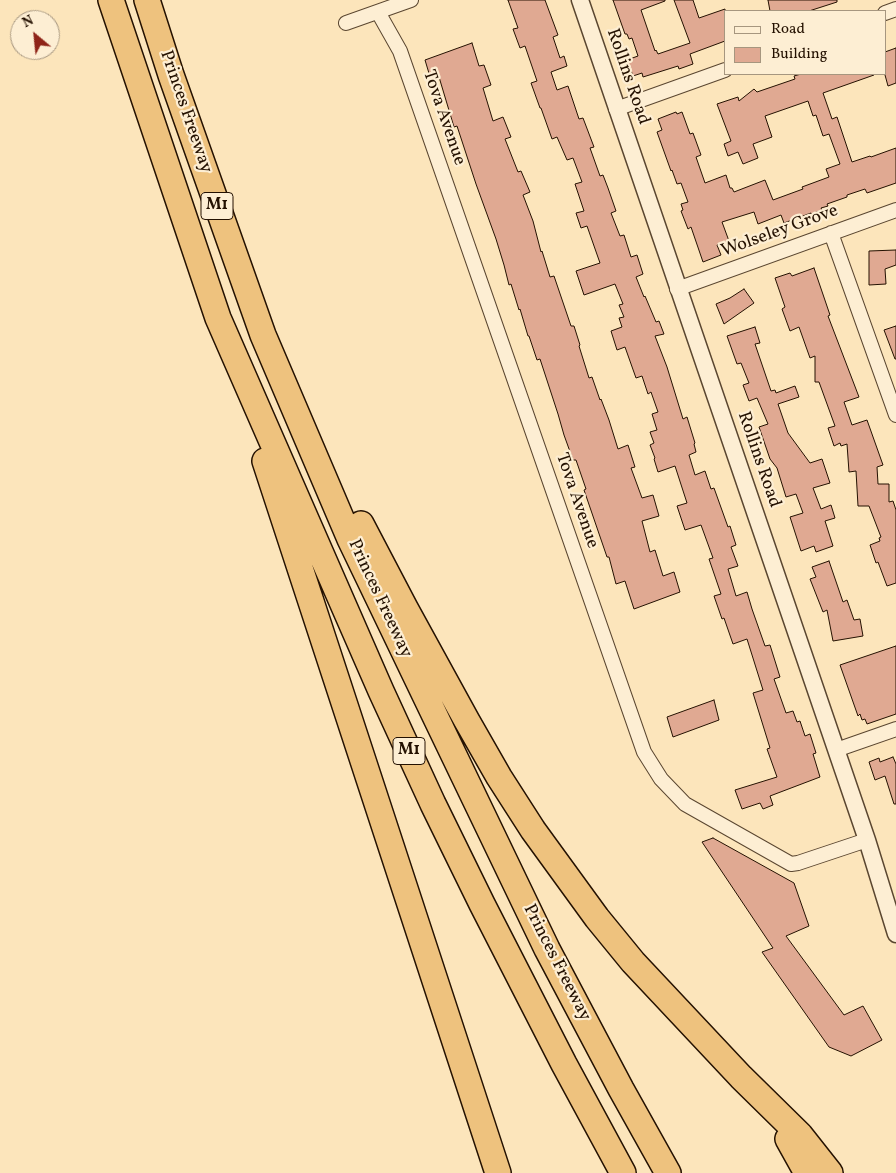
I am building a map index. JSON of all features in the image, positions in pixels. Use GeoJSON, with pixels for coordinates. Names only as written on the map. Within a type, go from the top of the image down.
{"type":"FeatureCollection","features":[{"type":"Feature","properties":{"kind":"highway","name":"Princes Freeway"},"geometry":{"type":"LineString","coordinates":[[111,0],[218,318],[381,691],[433,804],[564,1064],[623,1173]]}},
{"type":"Feature","properties":{"kind":"highway","name":"Princes Freeway"},"geometry":{"type":"LineString","coordinates":[[147,0],[171,75],[263,335],[350,539],[547,949],[668,1173]]}},
{"type":"Feature","properties":{"kind":"highway"},"geometry":{"type":"LineString","coordinates":[[218,318],[496,1171]]}},
{"type":"Feature","properties":{"kind":"highway"},"geometry":{"type":"LineString","coordinates":[[294,409],[363,528],[499,778],[533,830],[597,918],[633,962],[741,1077],[800,1135],[830,1173]]}},
{"type":"Feature","properties":{"kind":"highway"},"geometry":{"type":"LineString","coordinates":[[741,1077],[773,1117],[807,1173]]}},
{"type":"Feature","properties":{"kind":"street"},"geometry":{"type":"LineString","coordinates":[[346,23],[411,0]]}},
{"type":"Feature","properties":{"kind":"street","name":"Rollins Road"},"geometry":{"type":"LineString","coordinates":[[580,0],[867,840],[895,929]]}},
{"type":"Feature","properties":{"kind":"street","name":"Tova Avenue"},"geometry":{"type":"LineString","coordinates":[[378,12],[400,51],[644,752],[661,779],[685,804],[791,864],[867,840]]}},
{"type":"Feature","properties":{"kind":"street"},"geometry":{"type":"LineString","coordinates":[[616,109],[724,70]]}},
{"type":"Feature","properties":{"kind":"street","name":"Wolseley Grove"},"geometry":{"type":"LineString","coordinates":[[678,288],[896,210]]}},
{"type":"Feature","properties":{"kind":"street"},"geometry":{"type":"LineString","coordinates":[[831,234],[890,380],[896,415]]}},
{"type":"Feature","properties":{"kind":"street"},"geometry":{"type":"LineString","coordinates":[[836,750],[896,729]]}},
{"type":"Feature","properties":{"kind":"building"},"geometry":{"type":"Polygon","coordinates":[[[508,0],[545,0],[558,35],[553,37],[560,58],[564,56],[567,66],[551,72],[557,90],[568,86],[579,119],[583,118],[594,147],[590,148],[600,176],[603,175],[616,211],[611,213],[620,236],[624,235],[631,257],[637,255],[643,274],[636,277],[656,322],[659,321],[664,334],[655,336],[683,419],[687,417],[695,443],[696,452],[689,455],[695,475],[705,471],[711,489],[714,488],[728,527],[730,526],[736,545],[731,547],[738,566],[728,569],[736,596],[747,592],[765,646],[770,645],[780,677],[774,679],[786,713],[793,711],[797,722],[800,721],[805,736],[810,734],[816,753],[813,754],[820,777],[770,796],[773,805],[763,809],[760,803],[742,809],[735,790],[777,777],[767,749],[770,748],[753,693],[763,690],[747,639],[733,644],[724,618],[722,619],[714,596],[721,594],[709,559],[713,558],[701,525],[685,530],[677,506],[687,503],[675,466],[658,472],[650,445],[654,443],[650,432],[657,430],[652,414],[658,412],[651,392],[648,394],[642,376],[636,378],[625,347],[617,350],[611,331],[622,327],[619,318],[624,317],[619,305],[623,304],[615,284],[584,295],[576,271],[600,263],[587,226],[581,228],[576,213],[584,211],[575,184],[582,182],[573,158],[567,160],[557,137],[552,139],[531,83],[537,81],[525,46],[520,48],[513,29],[518,28],[508,0]]]}},
{"type":"Feature","properties":{"kind":"building"},"geometry":{"type":"Polygon","coordinates":[[[613,0],[665,0],[641,10],[655,51],[658,54],[690,43],[674,0],[693,0],[699,18],[725,9],[724,41],[690,54],[693,64],[679,69],[678,66],[643,77],[642,73],[633,76],[627,60],[638,56],[632,38],[629,39],[627,34],[625,34],[613,0]]]}},
{"type":"Feature","properties":{"kind":"building"},"geometry":{"type":"Polygon","coordinates":[[[768,0],[837,0],[837,2],[812,10],[770,10],[768,0]]]}},
{"type":"Feature","properties":{"kind":"building"},"geometry":{"type":"Polygon","coordinates":[[[472,43],[479,66],[484,65],[491,85],[483,88],[493,121],[503,117],[511,137],[505,139],[518,172],[521,171],[530,192],[523,195],[533,221],[541,252],[550,277],[554,276],[571,326],[574,326],[589,378],[592,377],[601,399],[618,449],[628,445],[635,467],[631,468],[642,498],[653,495],[659,516],[642,521],[650,552],[655,550],[663,576],[674,572],[680,592],[634,609],[625,581],[616,584],[609,557],[607,557],[584,490],[586,489],[576,460],[573,460],[564,435],[540,359],[537,360],[511,284],[509,285],[496,239],[457,126],[454,127],[439,77],[431,80],[425,60],[472,43]]]}},
{"type":"Feature","properties":{"kind":"building"},"geometry":{"type":"Polygon","coordinates":[[[896,48],[896,83],[888,86],[885,75],[886,52],[896,48]]]}},
{"type":"Feature","properties":{"kind":"building"},"geometry":{"type":"Polygon","coordinates":[[[874,75],[823,93],[832,119],[837,117],[852,162],[896,148],[896,183],[867,193],[865,189],[847,195],[847,197],[827,204],[828,206],[821,208],[822,210],[784,223],[781,215],[758,224],[754,212],[722,222],[729,241],[717,245],[721,255],[703,262],[691,227],[688,229],[681,211],[683,210],[681,204],[688,202],[681,183],[677,184],[671,171],[657,132],[662,130],[658,119],[676,112],[677,114],[682,112],[690,134],[693,133],[701,155],[696,157],[705,183],[726,175],[730,188],[734,192],[765,180],[773,200],[829,177],[826,169],[840,164],[829,134],[823,136],[816,115],[813,116],[808,101],[765,116],[772,137],[753,144],[758,158],[743,164],[738,152],[728,156],[724,144],[731,141],[717,104],[738,97],[739,101],[754,89],[757,92],[795,79],[794,76],[874,75]]]}},
{"type":"Feature","properties":{"kind":"building"},"geometry":{"type":"Polygon","coordinates":[[[896,250],[896,265],[885,269],[886,284],[869,285],[869,251],[896,250]]]}},
{"type":"Feature","properties":{"kind":"building"},"geometry":{"type":"Polygon","coordinates":[[[814,268],[830,315],[828,316],[859,397],[844,402],[852,425],[867,420],[883,465],[877,467],[878,484],[889,484],[889,502],[893,501],[896,510],[896,583],[887,586],[870,545],[880,541],[879,538],[881,537],[869,506],[858,506],[856,471],[849,472],[847,444],[841,446],[840,443],[834,446],[828,428],[835,426],[819,382],[815,382],[815,356],[810,358],[799,327],[790,331],[782,309],[785,307],[775,278],[790,273],[792,276],[814,268]]]}},
{"type":"Feature","properties":{"kind":"building"},"geometry":{"type":"Polygon","coordinates":[[[744,289],[754,303],[724,324],[716,304],[744,289]]]}},
{"type":"Feature","properties":{"kind":"building"},"geometry":{"type":"Polygon","coordinates":[[[896,326],[896,359],[895,359],[884,330],[896,326]]]}},
{"type":"Feature","properties":{"kind":"building"},"geometry":{"type":"Polygon","coordinates":[[[755,327],[760,343],[755,344],[771,391],[775,390],[776,393],[795,386],[799,397],[778,404],[788,433],[810,463],[822,459],[830,483],[813,488],[821,509],[831,505],[835,518],[825,521],[833,546],[816,552],[814,546],[801,551],[790,517],[803,513],[796,494],[786,497],[777,468],[770,459],[759,427],[768,424],[757,398],[749,401],[743,385],[749,383],[741,363],[737,364],[727,336],[755,327]]]}},
{"type":"Feature","properties":{"kind":"building"},"geometry":{"type":"Polygon","coordinates":[[[829,561],[843,602],[847,600],[854,620],[860,619],[863,636],[833,641],[827,610],[823,612],[810,579],[816,577],[812,567],[829,561]]]}},
{"type":"Feature","properties":{"kind":"building"},"geometry":{"type":"Polygon","coordinates":[[[896,646],[896,714],[867,724],[865,719],[862,720],[860,714],[858,716],[840,665],[896,646]]]}},
{"type":"Feature","properties":{"kind":"building"},"geometry":{"type":"Polygon","coordinates":[[[714,700],[719,720],[673,737],[667,717],[714,700]]]}},
{"type":"Feature","properties":{"kind":"building"},"geometry":{"type":"Polygon","coordinates":[[[893,757],[896,764],[896,804],[894,804],[885,776],[875,780],[869,762],[879,758],[880,762],[893,757]]]}},
{"type":"Feature","properties":{"kind":"building"},"geometry":{"type":"Polygon","coordinates":[[[713,838],[794,883],[809,926],[786,936],[844,1015],[863,1006],[882,1040],[851,1056],[829,1047],[762,952],[773,948],[702,842],[713,838]]]}}]}
